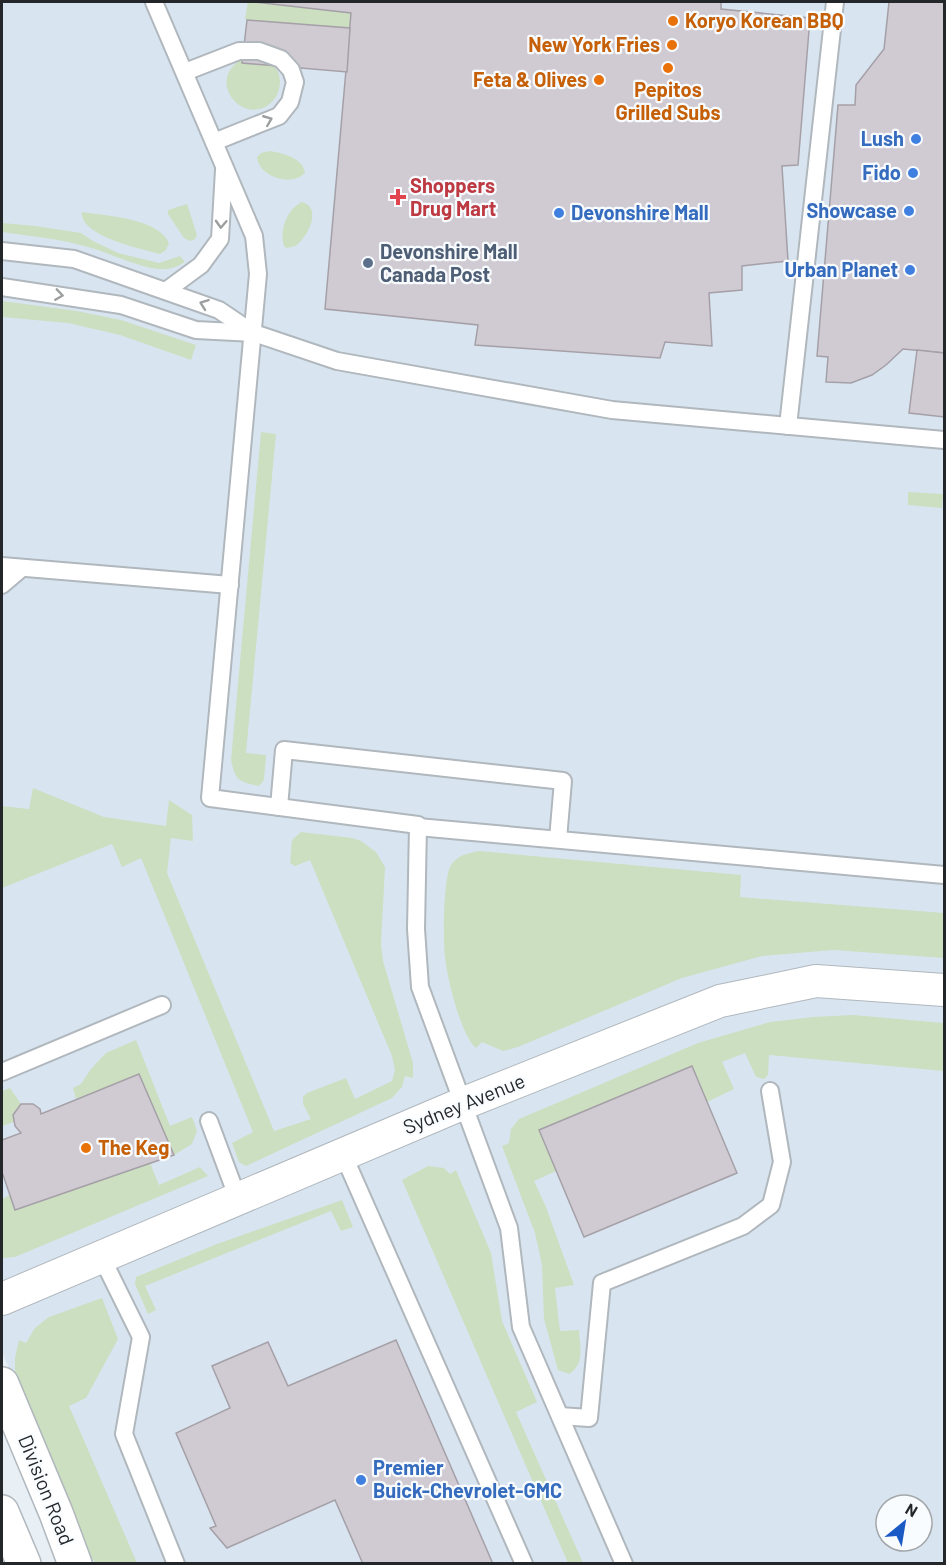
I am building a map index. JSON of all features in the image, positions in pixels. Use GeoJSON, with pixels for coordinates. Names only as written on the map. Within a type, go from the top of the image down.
{"type":"FeatureCollection","features":[{"type":"Feature","properties":{"kind":"main road","name":"Division Road"},"geometry":{"type":"LineString","coordinates":[[2,1384],[75,1563]]}},
{"type":"Feature","properties":{"kind":"main road"},"geometry":{"type":"LineString","coordinates":[[2,1512],[24,1563]]}},
{"type":"Feature","properties":{"kind":"street","name":"Sydney Avenue"},"geometry":{"type":"LineString","coordinates":[[2,1299],[464,1103],[720,1001],[816,981],[945,990]]}},
{"type":"Feature","properties":{"kind":"lane"},"geometry":{"type":"LineString","coordinates":[[154,2],[254,236],[258,274],[210,798],[418,825],[418,827],[945,875]]}},
{"type":"Feature","properties":{"kind":"lane"},"geometry":{"type":"LineString","coordinates":[[788,426],[835,2]]}},
{"type":"Feature","properties":{"kind":"lane"},"geometry":{"type":"LineString","coordinates":[[184,72],[239,51],[259,51],[281,59],[291,70],[296,82],[291,102],[279,116],[214,142]]}},
{"type":"Feature","properties":{"kind":"lane"},"geometry":{"type":"LineString","coordinates":[[167,290],[201,265],[220,239],[224,166]]}},
{"type":"Feature","properties":{"kind":"lane"},"geometry":{"type":"LineString","coordinates":[[2,250],[74,259],[219,310],[254,333],[337,361],[612,410],[945,440]]}},
{"type":"Feature","properties":{"kind":"lane"},"geometry":{"type":"LineString","coordinates":[[2,287],[121,305],[196,330],[254,333]]}},
{"type":"Feature","properties":{"kind":"lane"},"geometry":{"type":"LineString","coordinates":[[2,566],[230,585]]}},
{"type":"Feature","properties":{"kind":"lane"},"geometry":{"type":"LineString","coordinates":[[2,585],[22,568]]}},
{"type":"Feature","properties":{"kind":"lane"},"geometry":{"type":"LineString","coordinates":[[279,807],[284,750],[531,777],[564,781],[558,839]]}},
{"type":"Feature","properties":{"kind":"lane"},"geometry":{"type":"LineString","coordinates":[[418,827],[416,929],[420,987],[509,1228],[521,1327],[624,1563]]}},
{"type":"Feature","properties":{"kind":"lane"},"geometry":{"type":"LineString","coordinates":[[2,1072],[162,1005]]}},
{"type":"Feature","properties":{"kind":"lane"},"geometry":{"type":"LineString","coordinates":[[560,1416],[589,1418],[602,1283],[742,1226],[771,1205],[782,1162],[770,1091]]}},
{"type":"Feature","properties":{"kind":"lane"},"geometry":{"type":"LineString","coordinates":[[209,1121],[238,1199]]}},
{"type":"Feature","properties":{"kind":"lane"},"geometry":{"type":"LineString","coordinates":[[344,1154],[524,1563]]}},
{"type":"Feature","properties":{"kind":"lane"},"geometry":{"type":"LineString","coordinates":[[101,1256],[141,1337],[124,1434],[176,1563]]}},
{"type":"Feature","properties":{"kind":"shaded area"},"geometry":{"type":"Polygon","coordinates":[[[2,2],[944,2],[944,1563],[92,1563],[2,1352],[2,2]]]}},
{"type":"Feature","properties":{"kind":"green space"},"geometry":{"type":"Polygon","coordinates":[[[248,2],[351,13],[350,28],[247,20],[245,19],[248,2]]]}},
{"type":"Feature","properties":{"kind":"green space"},"geometry":{"type":"Polygon","coordinates":[[[245,57],[269,62],[278,71],[279,90],[275,98],[265,107],[253,110],[242,107],[233,100],[228,90],[227,78],[232,67],[245,57]]]}},
{"type":"Feature","properties":{"kind":"green space"},"geometry":{"type":"Polygon","coordinates":[[[270,151],[296,160],[301,164],[305,173],[292,179],[269,175],[259,164],[257,157],[261,153],[270,151]]]}},
{"type":"Feature","properties":{"kind":"green space"},"geometry":{"type":"Polygon","coordinates":[[[302,202],[311,209],[312,220],[304,238],[294,246],[287,248],[283,240],[284,227],[288,215],[302,202]]]}},
{"type":"Feature","properties":{"kind":"green space"},"geometry":{"type":"Polygon","coordinates":[[[187,204],[197,235],[190,241],[184,238],[168,214],[168,210],[187,204]]]}},
{"type":"Feature","properties":{"kind":"green space"},"geometry":{"type":"Polygon","coordinates":[[[82,212],[143,223],[154,228],[169,243],[166,250],[160,254],[127,245],[90,228],[82,212]]]}},
{"type":"Feature","properties":{"kind":"green space"},"geometry":{"type":"Polygon","coordinates":[[[2,223],[81,233],[118,253],[159,263],[180,256],[185,262],[170,269],[151,268],[77,244],[2,232],[2,223]]]}},
{"type":"Feature","properties":{"kind":"green space"},"geometry":{"type":"Polygon","coordinates":[[[2,301],[77,311],[121,320],[196,345],[191,360],[120,335],[68,323],[2,317],[2,301]]]}},
{"type":"Feature","properties":{"kind":"green space"},"geometry":{"type":"Polygon","coordinates":[[[261,432],[276,434],[246,753],[266,755],[264,780],[259,786],[239,779],[234,772],[231,760],[261,432]]]}},
{"type":"Feature","properties":{"kind":"green space"},"geometry":{"type":"Polygon","coordinates":[[[908,492],[943,494],[942,508],[908,505],[908,492]]]}},
{"type":"Feature","properties":{"kind":"green space"},"geometry":{"type":"Polygon","coordinates":[[[33,788],[104,817],[166,826],[169,800],[192,815],[193,841],[171,838],[167,873],[274,1131],[311,1119],[303,1104],[303,1097],[307,1093],[346,1078],[355,1099],[392,1081],[395,1070],[392,1056],[310,860],[295,866],[290,863],[292,840],[301,832],[352,838],[361,841],[376,852],[385,867],[381,944],[383,961],[413,1063],[413,1078],[405,1076],[402,1087],[392,1098],[246,1166],[239,1162],[232,1143],[253,1132],[141,858],[122,867],[112,844],[2,888],[2,806],[29,809],[33,788]]]}},
{"type":"Feature","properties":{"kind":"green space"},"geometry":{"type":"Polygon","coordinates":[[[479,851],[741,875],[740,897],[944,913],[944,958],[834,950],[762,956],[682,978],[518,1047],[503,1051],[482,1042],[476,1048],[465,1032],[452,991],[445,957],[444,924],[446,883],[451,865],[460,857],[479,851]]]}},
{"type":"Feature","properties":{"kind":"green space"},"geometry":{"type":"Polygon","coordinates":[[[853,1015],[944,1023],[944,1071],[769,1055],[768,1075],[764,1079],[756,1077],[745,1053],[722,1062],[734,1089],[707,1102],[692,1067],[539,1130],[556,1171],[534,1181],[546,1207],[574,1285],[555,1288],[560,1331],[579,1330],[580,1355],[577,1365],[569,1374],[558,1370],[544,1319],[542,1265],[535,1233],[502,1146],[509,1143],[511,1129],[519,1119],[698,1043],[770,1022],[853,1015]]]}},
{"type":"Feature","properties":{"kind":"green space"},"geometry":{"type":"Polygon","coordinates":[[[136,1040],[170,1126],[192,1117],[197,1131],[192,1144],[174,1155],[139,1074],[76,1099],[73,1088],[81,1084],[106,1053],[136,1040]]]}},
{"type":"Feature","properties":{"kind":"green space"},"geometry":{"type":"Polygon","coordinates":[[[10,1088],[21,1104],[13,1115],[14,1122],[2,1126],[2,1091],[10,1088]]]}},
{"type":"Feature","properties":{"kind":"green space"},"geometry":{"type":"Polygon","coordinates":[[[150,1163],[159,1185],[200,1167],[208,1176],[15,1257],[2,1258],[2,1199],[10,1195],[15,1210],[150,1163]]]}},
{"type":"Feature","properties":{"kind":"green space"},"geometry":{"type":"Polygon","coordinates":[[[428,1166],[444,1168],[450,1174],[456,1170],[491,1253],[502,1321],[537,1402],[516,1412],[583,1563],[568,1563],[402,1180],[428,1166]]]}},
{"type":"Feature","properties":{"kind":"green space"},"geometry":{"type":"Polygon","coordinates":[[[342,1200],[353,1227],[341,1231],[331,1211],[145,1286],[156,1310],[148,1314],[135,1284],[136,1277],[217,1244],[342,1200]]]}},
{"type":"Feature","properties":{"kind":"green space"},"geometry":{"type":"Polygon","coordinates":[[[102,1298],[118,1339],[86,1398],[69,1406],[137,1563],[96,1563],[88,1555],[15,1377],[15,1358],[19,1340],[26,1343],[35,1328],[49,1317],[102,1298]]]}},
{"type":"Feature","properties":{"kind":"building","name":"Devonshire Mall"},"geometry":{"type":"Polygon","coordinates":[[[253,2],[721,2],[721,9],[810,18],[798,165],[782,166],[788,261],[742,266],[742,290],[709,293],[712,346],[665,342],[660,358],[475,345],[478,325],[325,309],[351,13],[253,2]]]}},
{"type":"Feature","properties":{"kind":"building"},"geometry":{"type":"Polygon","coordinates":[[[889,2],[944,2],[944,353],[903,349],[872,375],[851,383],[826,382],[828,357],[817,356],[838,105],[855,105],[856,85],[884,49],[889,2]]]}},
{"type":"Feature","properties":{"kind":"building"},"geometry":{"type":"Polygon","coordinates":[[[247,20],[350,28],[347,72],[242,63],[247,20]]]}},
{"type":"Feature","properties":{"kind":"building"},"geometry":{"type":"Polygon","coordinates":[[[917,350],[944,353],[944,417],[909,413],[917,350]]]}},
{"type":"Feature","properties":{"kind":"building"},"geometry":{"type":"Polygon","coordinates":[[[692,1066],[737,1173],[584,1237],[539,1130],[692,1066]]]}},
{"type":"Feature","properties":{"kind":"building","name":"The Keg"},"geometry":{"type":"Polygon","coordinates":[[[139,1074],[174,1155],[15,1210],[2,1172],[2,1140],[21,1133],[15,1126],[13,1115],[21,1104],[33,1104],[40,1109],[41,1114],[139,1074]]]}},
{"type":"Feature","properties":{"kind":"building"},"geometry":{"type":"Polygon","coordinates":[[[396,1340],[493,1564],[363,1564],[335,1500],[227,1548],[210,1528],[216,1526],[176,1433],[230,1408],[212,1366],[268,1342],[288,1386],[396,1340]]]}},
{"type":"Feature","properties":{"kind":"place","name":"Koryo Korean BBQ"},"geometry":{"type":"Point","coordinates":[673,21]}},
{"type":"Feature","properties":{"kind":"place","name":"New York Fries"},"geometry":{"type":"Point","coordinates":[672,45]}},
{"type":"Feature","properties":{"kind":"place","name":"Pepitos Grilled Subs"},"geometry":{"type":"Point","coordinates":[668,68]}},
{"type":"Feature","properties":{"kind":"place","name":"Feta & Olives"},"geometry":{"type":"Point","coordinates":[599,80]}},
{"type":"Feature","properties":{"kind":"place","name":"Lush"},"geometry":{"type":"Point","coordinates":[916,139]}},
{"type":"Feature","properties":{"kind":"place","name":"Fido"},"geometry":{"type":"Point","coordinates":[913,173]}},
{"type":"Feature","properties":{"kind":"place","name":"Shoppers Drug Mart"},"geometry":{"type":"Point","coordinates":[398,197]}},
{"type":"Feature","properties":{"kind":"place","name":"Showcase"},"geometry":{"type":"Point","coordinates":[909,211]}},
{"type":"Feature","properties":{"kind":"place","name":"Devonshire Mall"},"geometry":{"type":"Point","coordinates":[559,213]}},
{"type":"Feature","properties":{"kind":"place","name":"Devonshire Mall Canada Post"},"geometry":{"type":"Point","coordinates":[368,263]}},
{"type":"Feature","properties":{"kind":"place","name":"Urban Planet"},"geometry":{"type":"Point","coordinates":[910,270]}},
{"type":"Feature","properties":{"kind":"place","name":"The Keg"},"geometry":{"type":"Point","coordinates":[86,1148]}},
{"type":"Feature","properties":{"kind":"place","name":"Premier Buick-Chevrolet-GMC"},"geometry":{"type":"Point","coordinates":[361,1480]}}]}
